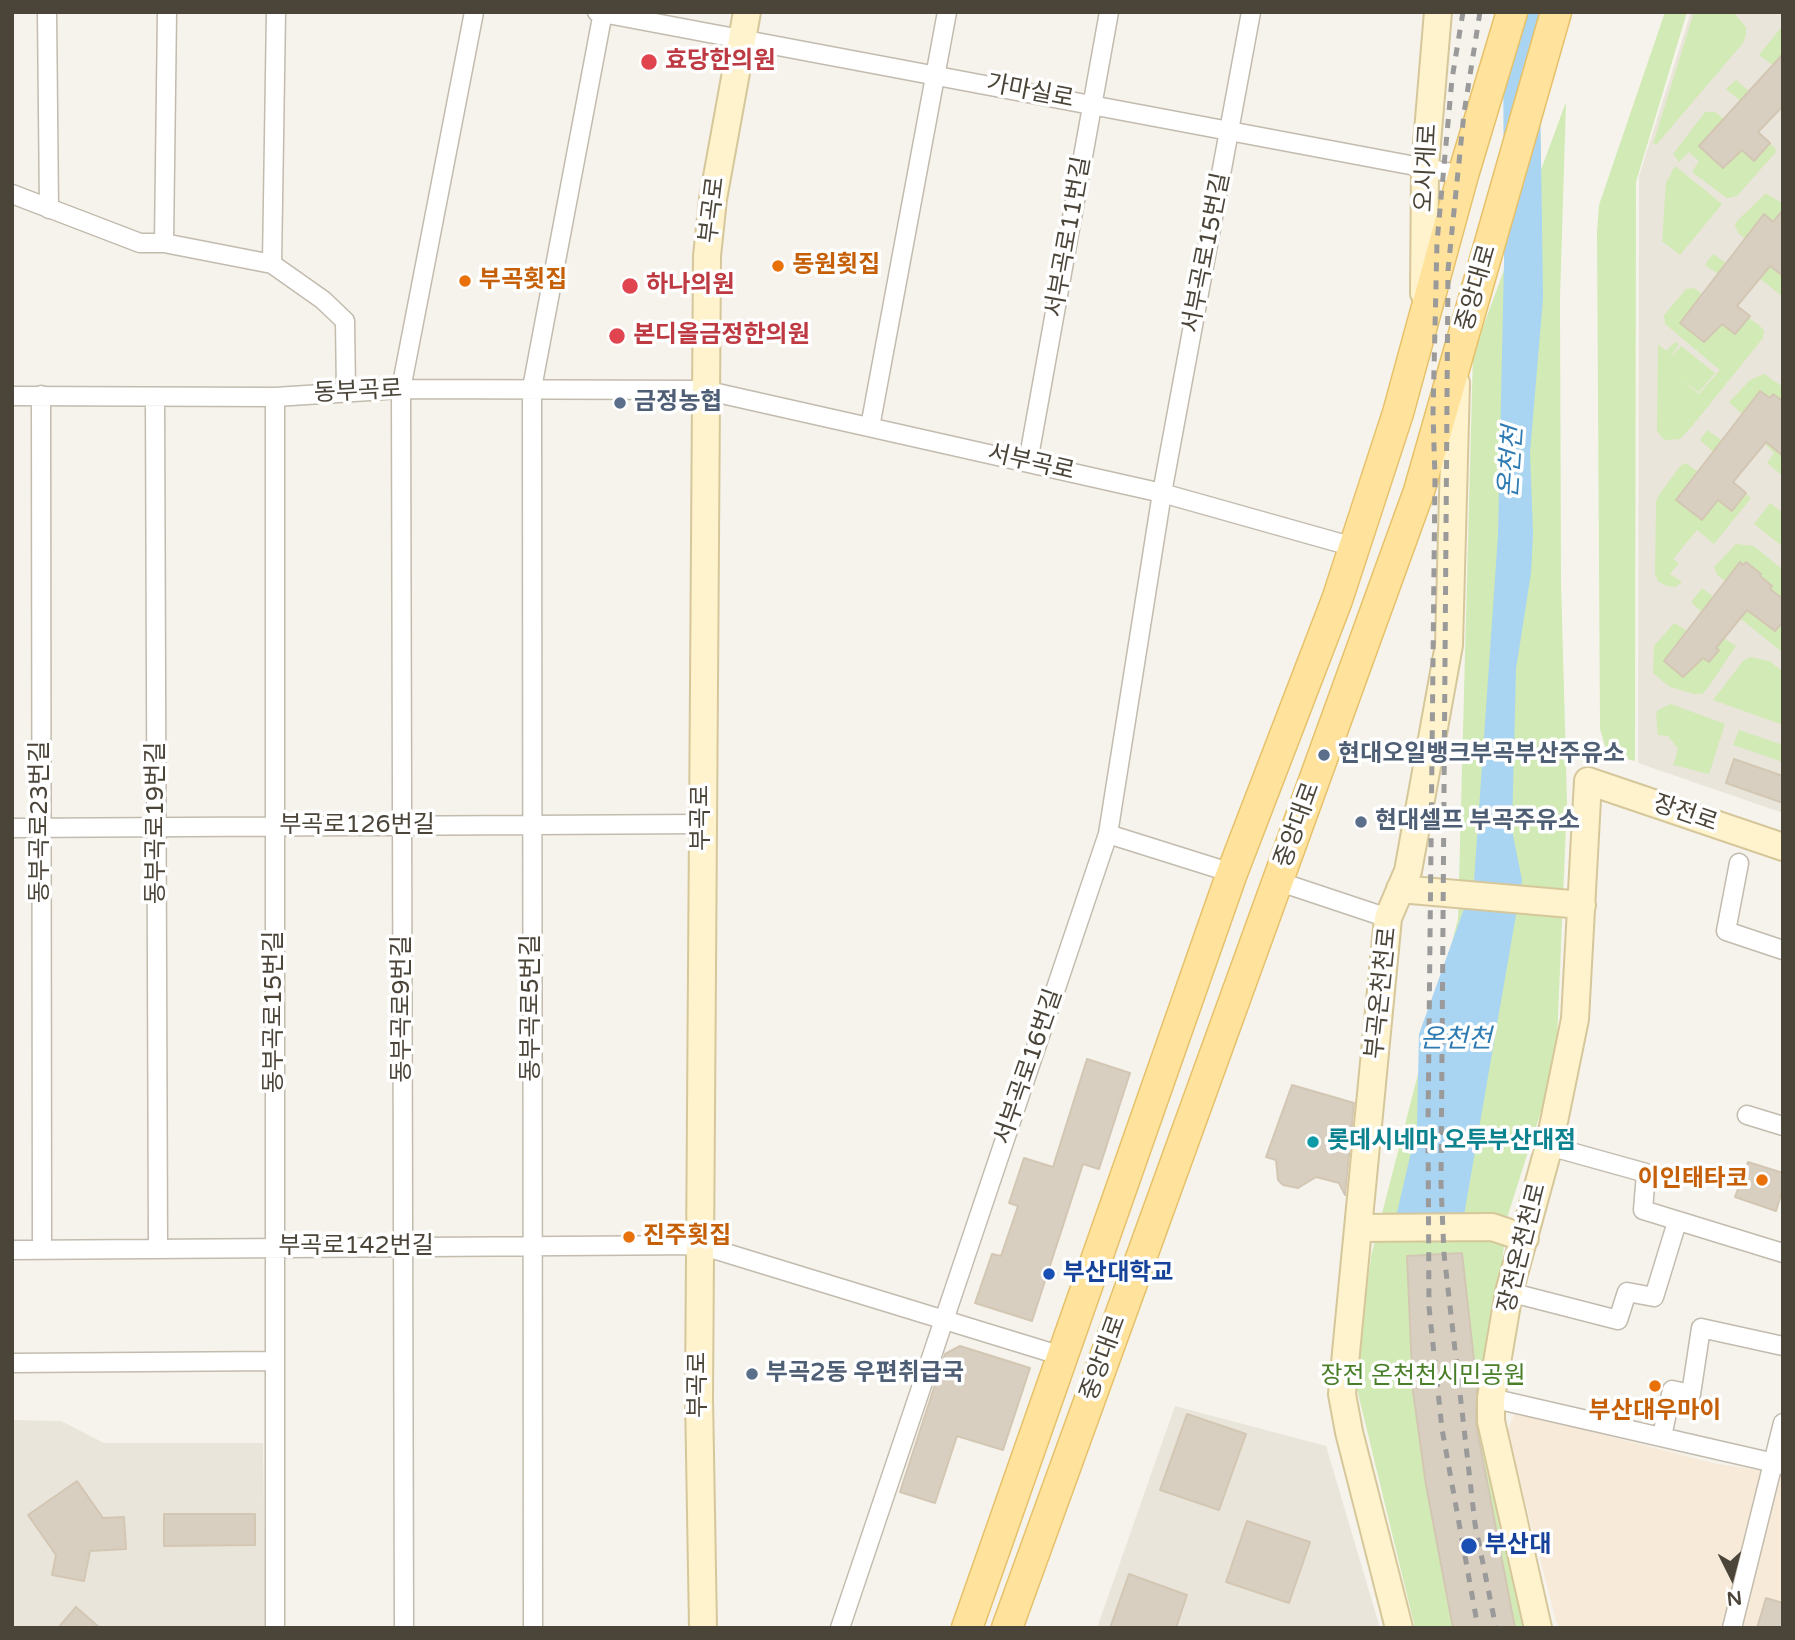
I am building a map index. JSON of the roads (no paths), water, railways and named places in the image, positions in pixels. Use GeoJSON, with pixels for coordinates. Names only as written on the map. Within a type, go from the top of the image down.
{"type":"FeatureCollection","features":[{"type":"Feature","properties":{"kind":"main road","name":"부곡로"},"geometry":{"type":"LineString","coordinates":[[703,1628],[699,1397],[707,256],[713,199],[747,12]]}},
{"type":"Feature","properties":{"kind":"main road","name":"오시게로"},"geometry":{"type":"LineString","coordinates":[[1424,325],[1425,167],[1438,12]]}},
{"type":"Feature","properties":{"kind":"main road","name":"중앙대로"},"geometry":{"type":"LineString","coordinates":[[967,1628],[1232,873],[1332,613],[1424,325],[1463,175],[1512,12]]}},
{"type":"Feature","properties":{"kind":"main road","name":"중앙대로"},"geometry":{"type":"LineString","coordinates":[[1007,1628],[1419,491],[1556,12]]}},
{"type":"Feature","properties":{"kind":"main road","name":"부곡온천천로"},"geometry":{"type":"LineString","coordinates":[[1399,1628],[1349,1432],[1342,1394],[1366,1228],[1388,918],[1407,890],[1408,871],[1449,645],[1457,357]]}},
{"type":"Feature","properties":{"kind":"main road","name":"장전로"},"geometry":{"type":"LineString","coordinates":[[1588,781],[1783,847]]}},
{"type":"Feature","properties":{"kind":"main road","name":"장전온천천로"},"geometry":{"type":"LineString","coordinates":[[1538,1628],[1491,1421],[1491,1398],[1509,1292],[1549,1146],[1575,1019],[1572,904],[1588,781]]}},
{"type":"Feature","properties":{"kind":"main road"},"geometry":{"type":"LineString","coordinates":[[1407,890],[1572,904]]}},
{"type":"Feature","properties":{"kind":"main road"},"geometry":{"type":"LineString","coordinates":[[1366,1228],[1492,1227],[1525,1238]]}},
{"type":"Feature","properties":{"kind":"street"},"geometry":{"type":"LineString","coordinates":[[47,12],[49,209]]}},
{"type":"Feature","properties":{"kind":"street"},"geometry":{"type":"LineString","coordinates":[[164,243],[167,12]]}},
{"type":"Feature","properties":{"kind":"street"},"geometry":{"type":"LineString","coordinates":[[272,264],[276,12]]}},
{"type":"Feature","properties":{"kind":"street","name":"동부곡로9번길"},"geometry":{"type":"LineString","coordinates":[[404,1628],[401,389],[474,12]]}},
{"type":"Feature","properties":{"kind":"street"},"geometry":{"type":"LineString","coordinates":[[870,427],[947,12]]}},
{"type":"Feature","properties":{"kind":"street","name":"서부곡로11번길"},"geometry":{"type":"LineString","coordinates":[[1028,462],[1110,12]]}},
{"type":"Feature","properties":{"kind":"street","name":"서부곡로15번길"},"geometry":{"type":"LineString","coordinates":[[1162,493],[1251,12]]}},
{"type":"Feature","properties":{"kind":"street","name":"가마실로"},"geometry":{"type":"LineString","coordinates":[[601,13],[1463,175]]}},
{"type":"Feature","properties":{"kind":"street","name":"동부곡로5번길"},"geometry":{"type":"LineString","coordinates":[[533,1628],[532,388],[601,13]]}},
{"type":"Feature","properties":{"kind":"street"},"geometry":{"type":"LineString","coordinates":[[12,194],[140,243],[164,243],[272,264],[323,300],[345,321],[346,392]]}},
{"type":"Feature","properties":{"kind":"street","name":"동부곡로"},"geometry":{"type":"LineString","coordinates":[[12,396],[275,397],[401,389],[704,390]]}},
{"type":"Feature","properties":{"kind":"street","name":"서부곡로"},"geometry":{"type":"LineString","coordinates":[[704,390],[1162,493],[1354,547]]}},
{"type":"Feature","properties":{"kind":"street","name":"동부곡로23번길"},"geometry":{"type":"LineString","coordinates":[[41,395],[42,1250]]}},
{"type":"Feature","properties":{"kind":"street","name":"동부곡로15번길"},"geometry":{"type":"LineString","coordinates":[[275,397],[275,1628]]}},
{"type":"Feature","properties":{"kind":"street","name":"동부곡로19번길"},"geometry":{"type":"LineString","coordinates":[[155,398],[158,1249]]}},
{"type":"Feature","properties":{"kind":"street","name":"서부곡로16번길"},"geometry":{"type":"LineString","coordinates":[[840,1628],[1108,834],[1162,493]]}},
{"type":"Feature","properties":{"kind":"street","name":"부곡로126번길"},"geometry":{"type":"LineString","coordinates":[[12,828],[702,824]]}},
{"type":"Feature","properties":{"kind":"street"},"geometry":{"type":"LineString","coordinates":[[1108,834],[1232,873]]}},
{"type":"Feature","properties":{"kind":"street"},"geometry":{"type":"LineString","coordinates":[[1739,863],[1726,931],[1783,950]]}},
{"type":"Feature","properties":{"kind":"street"},"geometry":{"type":"LineString","coordinates":[[1277,881],[1388,918]]}},
{"type":"Feature","properties":{"kind":"street"},"geometry":{"type":"LineString","coordinates":[[1747,1115],[1783,1126]]}},
{"type":"Feature","properties":{"kind":"street"},"geometry":{"type":"LineString","coordinates":[[1549,1146],[1646,1173],[1643,1210],[1783,1253]]}},
{"type":"Feature","properties":{"kind":"street"},"geometry":{"type":"LineString","coordinates":[[1509,1292],[1618,1320],[1627,1292],[1654,1297],[1677,1222]]}},
{"type":"Feature","properties":{"kind":"street","name":"부곡로142번길"},"geometry":{"type":"LineString","coordinates":[[12,1250],[700,1245],[1062,1356]]}},
{"type":"Feature","properties":{"kind":"street"},"geometry":{"type":"LineString","coordinates":[[1662,1436],[1672,1390],[1691,1394],[1701,1328],[1783,1346]]}},
{"type":"Feature","properties":{"kind":"street"},"geometry":{"type":"LineString","coordinates":[[12,1363],[275,1361]]}},
{"type":"Feature","properties":{"kind":"street"},"geometry":{"type":"LineString","coordinates":[[1491,1398],[1778,1464]]}},
{"type":"Feature","properties":{"kind":"street"},"geometry":{"type":"LineString","coordinates":[[1732,1628],[1778,1464],[1783,1423]]}},
{"type":"Feature","properties":{"kind":"water","name":"온천천"},"geometry":{"type":"Polygon","coordinates":[[[1503,12],[1539,12],[1543,298],[1530,453],[1533,534],[1531,573],[1516,669],[1512,830],[1522,880],[1463,1221],[1436,1243],[1396,1217],[1417,1126],[1419,1034],[1474,881],[1498,535],[1504,263],[1503,12]]]}},
{"type":"Feature","properties":{"kind":"railway"},"geometry":{"type":"LineString","coordinates":[[1463,12],[1452,79],[1437,242],[1433,413],[1435,478],[1428,1125],[1429,1307],[1442,1429],[1478,1628]]}},
{"type":"Feature","properties":{"kind":"railway"},"geometry":{"type":"LineString","coordinates":[[1480,12],[1464,113],[1448,270],[1441,1184],[1444,1254],[1475,1524],[1496,1628]]}},
{"type":"Feature","properties":{"kind":"place","name":"효당한의원"},"geometry":{"type":"Point","coordinates":[649,62]}},
{"type":"Feature","properties":{"kind":"place","name":"동원횟집"},"geometry":{"type":"Point","coordinates":[778,266]}},
{"type":"Feature","properties":{"kind":"place","name":"부곡횟집"},"geometry":{"type":"Point","coordinates":[465,281]}},
{"type":"Feature","properties":{"kind":"place","name":"하나의원"},"geometry":{"type":"Point","coordinates":[630,286]}},
{"type":"Feature","properties":{"kind":"place","name":"본디올금정한의원"},"geometry":{"type":"Point","coordinates":[617,336]}},
{"type":"Feature","properties":{"kind":"place","name":"금정농협"},"geometry":{"type":"Point","coordinates":[620,403]}},
{"type":"Feature","properties":{"kind":"place","name":"현대오일뱅크부곡부산주유소"},"geometry":{"type":"Point","coordinates":[1324,755]}},
{"type":"Feature","properties":{"kind":"place","name":"현대셀프 부곡주유소"},"geometry":{"type":"Point","coordinates":[1361,822]}},
{"type":"Feature","properties":{"kind":"place","name":"롯데시네마 오투부산대점"},"geometry":{"type":"Point","coordinates":[1313,1142]}},
{"type":"Feature","properties":{"kind":"place","name":"이인태타코"},"geometry":{"type":"Point","coordinates":[1762,1180]}},
{"type":"Feature","properties":{"kind":"place","name":"진주횟집"},"geometry":{"type":"Point","coordinates":[629,1237]}},
{"type":"Feature","properties":{"kind":"place","name":"부산대학교"},"geometry":{"type":"Point","coordinates":[1049,1274]}},
{"type":"Feature","properties":{"kind":"place","name":"부곡2동 우편취급국"},"geometry":{"type":"Point","coordinates":[752,1374]}},
{"type":"Feature","properties":{"kind":"place","name":"부산대우마이"},"geometry":{"type":"Point","coordinates":[1655,1386]}},
{"type":"Feature","properties":{"kind":"place","name":"부산대"},"geometry":{"type":"Point","coordinates":[1469,1546]}},
{"type":"Feature","properties":{"kind":"park label","name":"장전 온천천시민공원"},"geometry":{"type":"Point","coordinates":[1423,1377]}}]}
